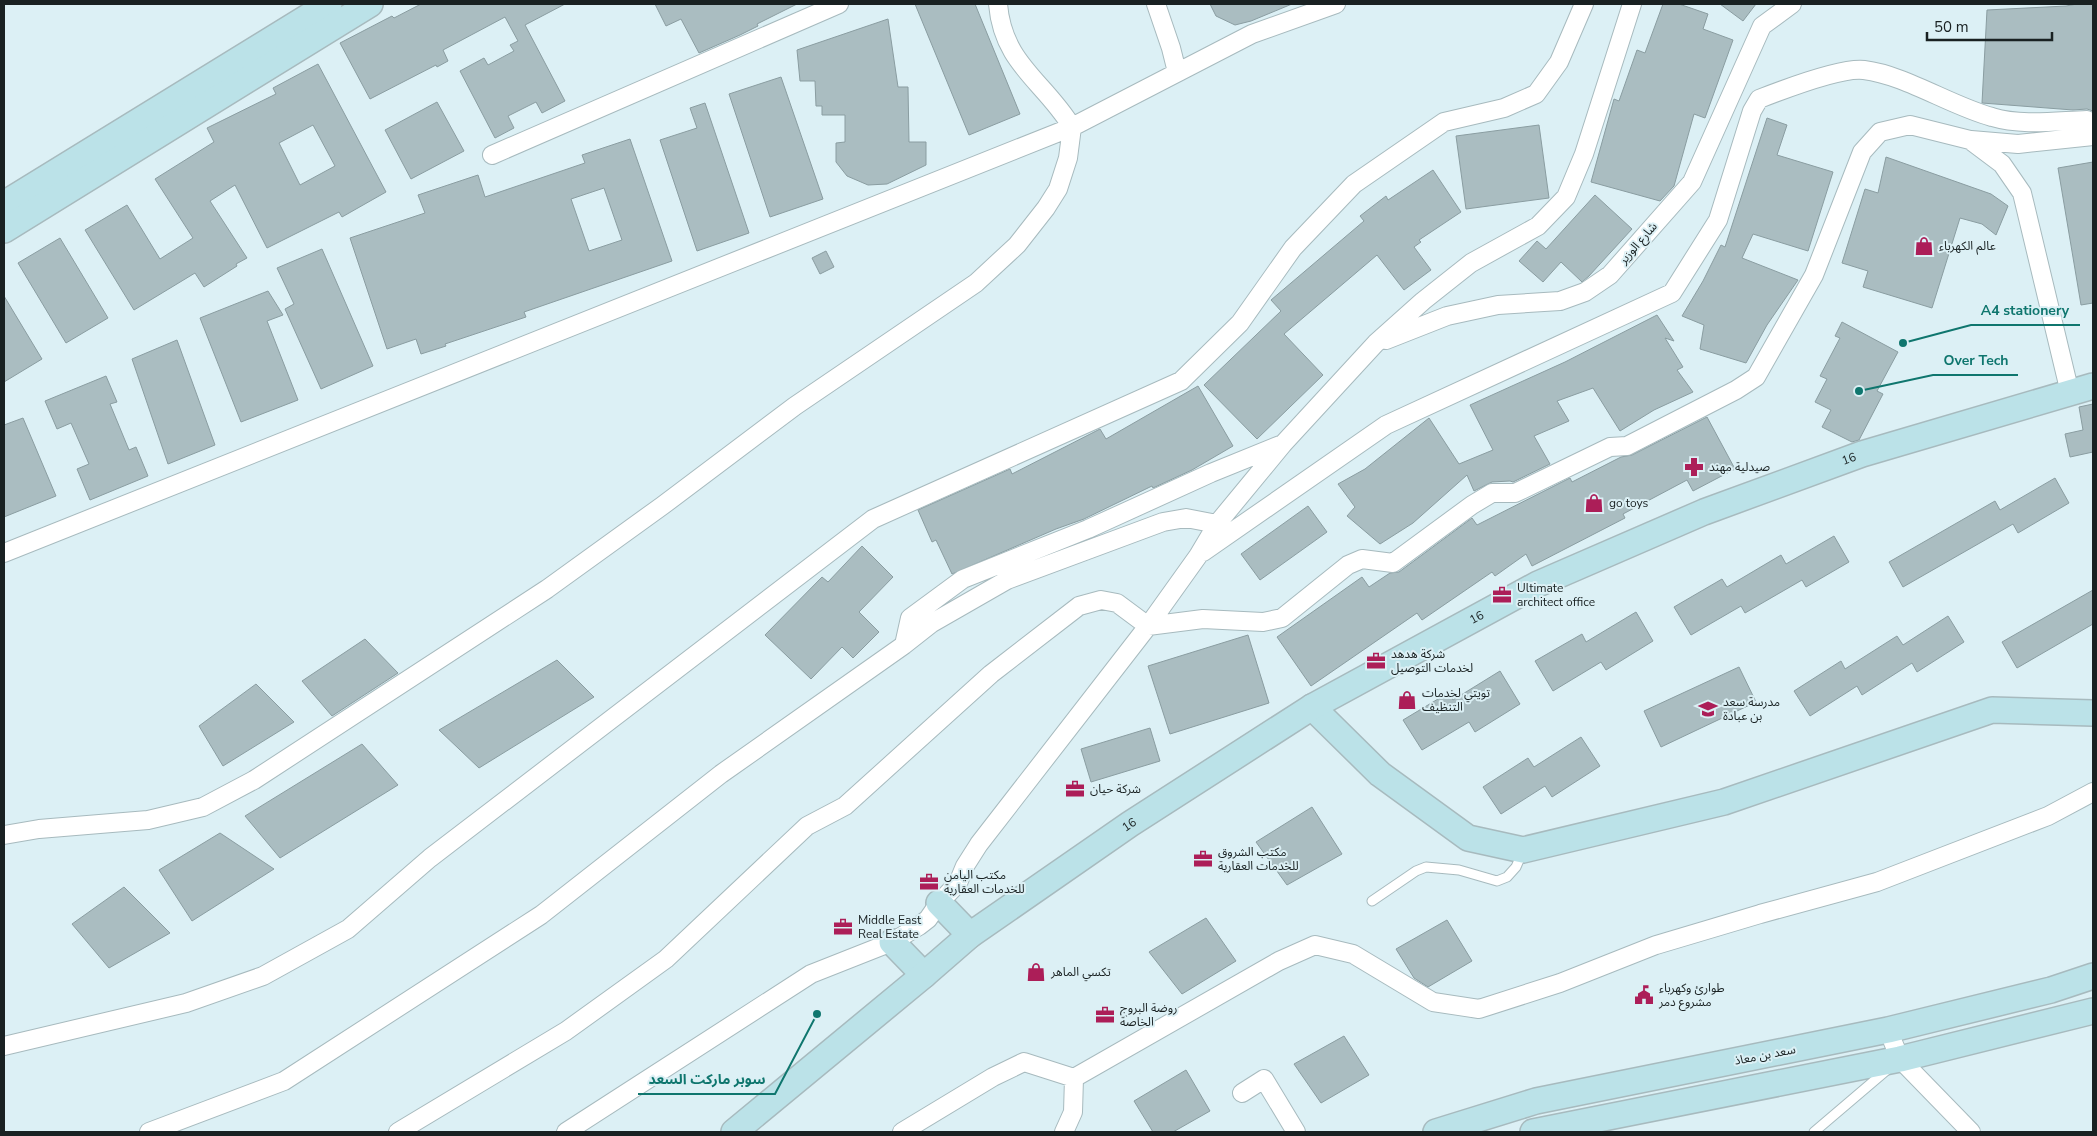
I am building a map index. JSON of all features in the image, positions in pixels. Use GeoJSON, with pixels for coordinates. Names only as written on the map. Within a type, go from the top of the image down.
{"type":"FeatureCollection","features":[{"type":"Feature","properties":{"kind":"street"},"geometry":{"type":"LineString","coordinates":[[4,204],[328,4]]}},
{"type":"Feature","properties":{"kind":"street"},"geometry":{"type":"LineString","coordinates":[[4,230],[370,4]]}},
{"type":"Feature","properties":{"kind":"street"},"geometry":{"type":"LineString","coordinates":[[492,155],[839,4]]}},
{"type":"Feature","properties":{"kind":"street"},"geometry":{"type":"LineString","coordinates":[[4,835],[39,829],[148,820],[203,806],[254,780],[492,626],[602,550],[795,406],[953,300],[990,271],[1032,227],[1058,188],[1068,158],[1072,127],[1056,103],[1029,76],[1013,54],[1002,27],[998,4]]}},
{"type":"Feature","properties":{"kind":"street"},"geometry":{"type":"LineString","coordinates":[[1156,4],[1177,72]]}},
{"type":"Feature","properties":{"kind":"street"},"geometry":{"type":"LineString","coordinates":[[4,553],[1072,127],[1252,34],[1336,4]]}},
{"type":"Feature","properties":{"kind":"street"},"geometry":{"type":"LineString","coordinates":[[4,1046],[186,1003],[263,976],[348,929],[430,858],[873,519],[1181,381],[1240,323],[1293,248],[1354,184],[1444,122],[1504,108],[1536,94],[1559,62],[1584,4]]}},
{"type":"Feature","properties":{"kind":"street"},"geometry":{"type":"LineString","coordinates":[[566,1132],[812,974],[892,942],[928,918],[958,883],[979,844],[1148,626],[1198,556],[1217,524],[1283,444],[1376,344],[1423,301],[1471,263],[1538,226],[1566,198],[1584,154],[1632,4]]}},
{"type":"Feature","properties":{"kind":"street","name":"شارع الوزير"},"geometry":{"type":"LineString","coordinates":[[1376,344],[1447,316],[1498,305],[1560,300],[1586,292],[1610,276],[1692,182],[1762,26],[1792,4]]}},
{"type":"Feature","properties":{"kind":"street"},"geometry":{"type":"LineString","coordinates":[[1198,556],[1386,425],[1672,293],[1718,220],[1752,111],[1759,99],[1846,70],[1863,70],[1884,74],[1991,117],[2013,122],[2086,120],[2093,124]]}},
{"type":"Feature","properties":{"kind":"street"},"geometry":{"type":"LineString","coordinates":[[398,1132],[566,1031],[666,959],[806,826],[845,806],[991,674],[1079,606],[1101,600],[1117,603],[1148,626],[1203,619],[1263,622],[1282,618],[1348,565],[1362,559],[1392,563],[1492,492],[1515,492],[1610,447],[1627,446],[1736,390],[1756,377],[1814,276],[1862,152],[1880,132],[1910,125],[1970,140],[2018,144],[2093,136]]}},
{"type":"Feature","properties":{"kind":"street"},"geometry":{"type":"LineString","coordinates":[[1970,140],[2002,164],[2022,193],[2082,390]]}},
{"type":"Feature","properties":{"kind":"street","name":"16"},"geometry":{"type":"LineString","coordinates":[[734,1132],[970,935],[1138,819],[1312,706],[1538,584],[1704,512],[1862,454],[2082,390]]}},
{"type":"Feature","properties":{"kind":"street"},"geometry":{"type":"LineString","coordinates":[[904,645],[910,618],[963,579],[1088,529],[1211,473],[1283,444]]}},
{"type":"Feature","properties":{"kind":"street"},"geometry":{"type":"LineString","coordinates":[[149,1132],[284,1081],[541,915],[721,774],[904,645],[932,623],[1007,580],[1163,522],[1186,518],[1217,524]]}},
{"type":"Feature","properties":{"kind":"street"},"geometry":{"type":"LineString","coordinates":[[1312,706],[1380,774],[1468,838],[1523,850],[1724,802],[1992,710],[2091,711]]}},
{"type":"Feature","properties":{"kind":"street"},"geometry":{"type":"LineString","coordinates":[[902,1132],[992,1077],[1024,1062],[1074,1078],[1279,961],[1315,945],[1353,954],[1433,1002],[1479,1009],[1560,984],[1656,945],[1877,882],[2048,816],[2093,792]]}},
{"type":"Feature","properties":{"kind":"street"},"geometry":{"type":"LineString","coordinates":[[939,903],[970,935]]}},
{"type":"Feature","properties":{"kind":"street"},"geometry":{"type":"LineString","coordinates":[[892,942],[924,975]]}},
{"type":"Feature","properties":{"kind":"street","name":"سعد بن معاذ"},"geometry":{"type":"LineString","coordinates":[[1436,1132],[1536,1101],[1888,1030],[2051,990],[2093,976]]}},
{"type":"Feature","properties":{"kind":"street"},"geometry":{"type":"LineString","coordinates":[[1532,1132],[1900,1059],[2093,1011]]}},
{"type":"Feature","properties":{"kind":"street"},"geometry":{"type":"LineString","coordinates":[[1888,1030],[1900,1059],[1971,1132]]}},
{"type":"Feature","properties":{"kind":"street"},"geometry":{"type":"LineString","coordinates":[[1064,1132],[1073,1112],[1074,1078]]}},
{"type":"Feature","properties":{"kind":"street"},"geometry":{"type":"LineString","coordinates":[[1242,1093],[1264,1079],[1296,1132]]}},
{"type":"Feature","properties":{"kind":"lane"},"geometry":{"type":"LineString","coordinates":[[1372,901],[1416,871],[1426,867],[1459,870],[1497,881],[1507,877],[1516,867],[1523,850]]}},
{"type":"Feature","properties":{"kind":"lane"},"geometry":{"type":"LineString","coordinates":[[1814,1132],[1900,1059]]}},
{"type":"Feature","properties":{"kind":"building"},"geometry":{"type":"Polygon","coordinates":[[[421,4],[565,4],[525,25],[565,101],[542,113],[536,102],[508,116],[514,128],[495,138],[460,71],[484,58],[488,65],[514,51],[510,45],[518,41],[505,17],[443,50],[448,61],[437,67],[436,65],[370,99],[340,43],[392,16],[394,18],[421,4]]]}},
{"type":"Feature","properties":{"kind":"building"},"geometry":{"type":"Polygon","coordinates":[[[655,4],[797,4],[757,24],[758,26],[740,35],[699,53],[681,19],[666,26],[655,4]]]}},
{"type":"Feature","properties":{"kind":"building"},"geometry":{"type":"Polygon","coordinates":[[[915,4],[975,4],[1020,114],[969,135],[915,4]]]}},
{"type":"Feature","properties":{"kind":"building"},"geometry":{"type":"Polygon","coordinates":[[[1210,4],[1292,4],[1251,21],[1235,25],[1216,16],[1210,4]]]}},
{"type":"Feature","properties":{"kind":"building"},"geometry":{"type":"Polygon","coordinates":[[[1663,4],[1679,4],[1708,14],[1703,29],[1733,40],[1705,118],[1694,114],[1674,186],[1660,201],[1591,182],[1614,99],[1619,101],[1637,50],[1645,53],[1663,4]]]}},
{"type":"Feature","properties":{"kind":"building"},"geometry":{"type":"Polygon","coordinates":[[[1720,4],[1756,4],[1743,21],[1720,4]]]}},
{"type":"Feature","properties":{"kind":"building"},"geometry":{"type":"Polygon","coordinates":[[[2093,4],[2093,111],[2087,109],[2073,110],[1982,103],[1987,10],[2093,4]]]}},
{"type":"Feature","properties":{"kind":"building"},"geometry":{"type":"Polygon","coordinates":[[[888,19],[898,87],[908,87],[909,142],[926,142],[926,165],[887,184],[868,185],[847,176],[836,162],[836,143],[845,142],[845,115],[822,115],[822,106],[816,106],[815,81],[800,81],[797,50],[888,19]]]}},
{"type":"Feature","properties":{"kind":"building"},"geometry":{"type":"Polygon","coordinates":[[[318,64],[386,192],[342,217],[339,212],[267,248],[235,185],[210,201],[247,258],[204,287],[195,273],[134,310],[85,230],[127,205],[160,259],[193,238],[155,179],[214,142],[207,128],[276,94],[273,88],[318,64]],[[313,125],[279,143],[300,185],[335,166],[313,125]]]}},
{"type":"Feature","properties":{"kind":"building"},"geometry":{"type":"Polygon","coordinates":[[[781,77],[823,199],[770,217],[729,94],[781,77]]]}},
{"type":"Feature","properties":{"kind":"building"},"geometry":{"type":"Polygon","coordinates":[[[437,102],[464,151],[411,179],[385,130],[437,102]]]}},
{"type":"Feature","properties":{"kind":"building"},"geometry":{"type":"Polygon","coordinates":[[[705,103],[749,233],[697,251],[660,140],[697,128],[690,108],[705,103]]]}},
{"type":"Feature","properties":{"kind":"building"},"geometry":{"type":"Polygon","coordinates":[[[1767,118],[1787,125],[1777,155],[1833,172],[1808,251],[1753,234],[1742,258],[1798,280],[1767,325],[1746,363],[1700,349],[1704,325],[1682,316],[1703,281],[1721,245],[1725,247],[1767,118]]]}},
{"type":"Feature","properties":{"kind":"building"},"geometry":{"type":"Polygon","coordinates":[[[1539,125],[1549,198],[1466,209],[1456,136],[1539,125]]]}},
{"type":"Feature","properties":{"kind":"building"},"geometry":{"type":"Polygon","coordinates":[[[630,139],[672,261],[524,312],[526,317],[421,354],[416,339],[387,349],[350,238],[425,213],[418,195],[478,175],[485,197],[585,163],[582,155],[630,139]],[[604,188],[571,199],[589,251],[622,240],[604,188]]]}},
{"type":"Feature","properties":{"kind":"building"},"geometry":{"type":"Polygon","coordinates":[[[1886,157],[1991,194],[2008,206],[1996,235],[1982,224],[1960,218],[1932,308],[1863,287],[1868,271],[1842,263],[1865,189],[1878,193],[1886,157]]]}},
{"type":"Feature","properties":{"kind":"building"},"geometry":{"type":"Polygon","coordinates":[[[2093,162],[2093,303],[2081,305],[2058,168],[2093,162]]]}},
{"type":"Feature","properties":{"kind":"building"},"geometry":{"type":"Polygon","coordinates":[[[1433,170],[1461,212],[1419,240],[1421,242],[1414,247],[1431,270],[1404,290],[1377,255],[1284,334],[1323,375],[1257,439],[1204,385],[1281,311],[1271,300],[1364,221],[1360,216],[1386,196],[1388,200],[1433,170]]]}},
{"type":"Feature","properties":{"kind":"building"},"geometry":{"type":"Polygon","coordinates":[[[1595,195],[1632,229],[1582,282],[1561,262],[1543,282],[1519,261],[1537,241],[1546,249],[1595,195]]]}},
{"type":"Feature","properties":{"kind":"building"},"geometry":{"type":"Polygon","coordinates":[[[60,238],[108,318],[66,343],[18,263],[60,238]]]}},
{"type":"Feature","properties":{"kind":"building"},"geometry":{"type":"Polygon","coordinates":[[[322,249],[373,366],[321,389],[285,309],[294,304],[277,268],[322,249]]]}},
{"type":"Feature","properties":{"kind":"building"},"geometry":{"type":"Polygon","coordinates":[[[826,251],[834,267],[820,274],[812,258],[826,251]]]}},
{"type":"Feature","properties":{"kind":"building"},"geometry":{"type":"Polygon","coordinates":[[[268,291],[283,315],[267,321],[298,400],[241,422],[200,318],[268,291]]]}},
{"type":"Feature","properties":{"kind":"building"},"geometry":{"type":"Polygon","coordinates":[[[4,296],[42,359],[4,382],[4,296]]]}},
{"type":"Feature","properties":{"kind":"building"},"geometry":{"type":"Polygon","coordinates":[[[1657,315],[1674,341],[1665,338],[1683,367],[1677,370],[1693,392],[1654,410],[1620,431],[1593,388],[1557,401],[1569,421],[1534,436],[1550,464],[1513,482],[1492,482],[1474,491],[1467,475],[1413,523],[1380,544],[1347,516],[1355,507],[1338,484],[1365,469],[1429,418],[1459,464],[1493,450],[1470,405],[1565,362],[1657,315]]]}},
{"type":"Feature","properties":{"kind":"building"},"geometry":{"type":"Polygon","coordinates":[[[1842,322],[1898,352],[1877,391],[1883,394],[1859,440],[1852,442],[1822,427],[1831,410],[1815,402],[1827,379],[1820,376],[1840,338],[1835,336],[1842,322]]]}},
{"type":"Feature","properties":{"kind":"building"},"geometry":{"type":"Polygon","coordinates":[[[177,340],[215,445],[168,464],[132,359],[177,340]]]}},
{"type":"Feature","properties":{"kind":"building"},"geometry":{"type":"Polygon","coordinates":[[[106,376],[117,402],[110,404],[129,450],[136,447],[148,476],[90,500],[77,469],[89,464],[71,423],[57,429],[45,401],[106,376]]]}},
{"type":"Feature","properties":{"kind":"building"},"geometry":{"type":"Polygon","coordinates":[[[1198,386],[1233,446],[1192,470],[1153,488],[1152,486],[1084,519],[1056,529],[952,574],[936,540],[932,542],[918,510],[1010,469],[1012,474],[1100,429],[1106,439],[1198,386]]]}},
{"type":"Feature","properties":{"kind":"building"},"geometry":{"type":"Polygon","coordinates":[[[2093,404],[2093,452],[2070,457],[2065,434],[2083,430],[2079,407],[2093,404]]]}},
{"type":"Feature","properties":{"kind":"building"},"geometry":{"type":"Polygon","coordinates":[[[1707,417],[1735,469],[1693,491],[1687,480],[1623,514],[1625,518],[1532,566],[1526,554],[1495,576],[1492,572],[1422,620],[1417,613],[1311,686],[1277,637],[1362,577],[1369,587],[1390,573],[1399,572],[1472,518],[1477,525],[1570,478],[1572,482],[1621,457],[1632,455],[1707,417]]]}},
{"type":"Feature","properties":{"kind":"building"},"geometry":{"type":"Polygon","coordinates":[[[23,418],[56,496],[4,517],[4,425],[23,418]]]}},
{"type":"Feature","properties":{"kind":"building"},"geometry":{"type":"Polygon","coordinates":[[[2055,478],[2069,503],[2018,533],[2013,524],[1903,587],[1889,562],[1995,501],[2000,510],[2055,478]]]}},
{"type":"Feature","properties":{"kind":"building"},"geometry":{"type":"Polygon","coordinates":[[[1308,506],[1327,532],[1260,580],[1241,554],[1308,506]]]}},
{"type":"Feature","properties":{"kind":"building"},"geometry":{"type":"Polygon","coordinates":[[[1834,536],[1849,562],[1806,587],[1802,580],[1745,613],[1741,606],[1691,635],[1674,607],[1722,579],[1727,587],[1781,555],[1786,564],[1834,536]]]}},
{"type":"Feature","properties":{"kind":"building"},"geometry":{"type":"Polygon","coordinates":[[[862,546],[893,577],[859,612],[879,632],[853,658],[842,647],[811,679],[765,635],[822,577],[828,582],[862,546]]]}},
{"type":"Feature","properties":{"kind":"building"},"geometry":{"type":"Polygon","coordinates":[[[2093,590],[2093,624],[2017,668],[2002,642],[2093,590]]]}},
{"type":"Feature","properties":{"kind":"building"},"geometry":{"type":"Polygon","coordinates":[[[1636,612],[1653,641],[1606,670],[1601,662],[1553,691],[1535,661],[1582,634],[1586,642],[1636,612]]]}},
{"type":"Feature","properties":{"kind":"building"},"geometry":{"type":"Polygon","coordinates":[[[1948,616],[1964,642],[1917,672],[1912,663],[1862,695],[1857,686],[1810,716],[1794,691],[1841,661],[1845,669],[1897,636],[1903,645],[1948,616]]]}},
{"type":"Feature","properties":{"kind":"building"},"geometry":{"type":"Polygon","coordinates":[[[1248,635],[1269,703],[1170,734],[1148,666],[1248,635]]]}},
{"type":"Feature","properties":{"kind":"building"},"geometry":{"type":"Polygon","coordinates":[[[365,639],[398,673],[332,716],[302,681],[365,639]]]}},
{"type":"Feature","properties":{"kind":"building"},"geometry":{"type":"Polygon","coordinates":[[[557,660],[594,697],[479,768],[439,730],[557,660]]]}},
{"type":"Feature","properties":{"kind":"building"},"geometry":{"type":"Polygon","coordinates":[[[1739,667],[1756,702],[1661,747],[1644,711],[1739,667]]]}},
{"type":"Feature","properties":{"kind":"building"},"geometry":{"type":"Polygon","coordinates":[[[1500,671],[1520,704],[1475,732],[1469,722],[1422,750],[1403,720],[1448,693],[1453,700],[1500,671]]]}},
{"type":"Feature","properties":{"kind":"building"},"geometry":{"type":"Polygon","coordinates":[[[256,684],[294,722],[223,766],[199,726],[256,684]]]}},
{"type":"Feature","properties":{"kind":"building"},"geometry":{"type":"Polygon","coordinates":[[[1150,728],[1160,761],[1091,782],[1081,749],[1150,728]]]}},
{"type":"Feature","properties":{"kind":"building"},"geometry":{"type":"Polygon","coordinates":[[[1581,737],[1600,766],[1552,797],[1545,786],[1501,814],[1483,787],[1528,758],[1534,767],[1581,737]]]}},
{"type":"Feature","properties":{"kind":"building"},"geometry":{"type":"Polygon","coordinates":[[[362,744],[398,785],[280,858],[245,816],[362,744]]]}},
{"type":"Feature","properties":{"kind":"building"},"geometry":{"type":"Polygon","coordinates":[[[1312,807],[1342,854],[1287,885],[1256,842],[1312,807]]]}},
{"type":"Feature","properties":{"kind":"building"},"geometry":{"type":"Polygon","coordinates":[[[220,833],[274,869],[192,921],[159,870],[220,833]]]}},
{"type":"Feature","properties":{"kind":"building"},"geometry":{"type":"Polygon","coordinates":[[[124,887],[170,933],[109,968],[72,924],[124,887]]]}},
{"type":"Feature","properties":{"kind":"building"},"geometry":{"type":"Polygon","coordinates":[[[1206,918],[1236,961],[1182,994],[1149,952],[1206,918]]]}},
{"type":"Feature","properties":{"kind":"building"},"geometry":{"type":"Polygon","coordinates":[[[1447,920],[1472,961],[1428,987],[1414,978],[1396,949],[1447,920]]]}},
{"type":"Feature","properties":{"kind":"building"},"geometry":{"type":"Polygon","coordinates":[[[1344,1036],[1369,1075],[1321,1103],[1294,1064],[1344,1036]]]}},
{"type":"Feature","properties":{"kind":"building"},"geometry":{"type":"Polygon","coordinates":[[[1186,1070],[1210,1111],[1173,1132],[1153,1132],[1134,1101],[1186,1070]]]}},
{"type":"Feature","properties":{"kind":"place","name":"عالم الكهرباء"},"geometry":{"type":"Point","coordinates":[1924,246]}},
{"type":"Feature","properties":{"kind":"place","name":"A4 stationery"},"geometry":{"type":"Point","coordinates":[1903,343]}},
{"type":"Feature","properties":{"kind":"place","name":"Over Tech"},"geometry":{"type":"Point","coordinates":[1859,391]}},
{"type":"Feature","properties":{"kind":"place","name":"صيدلية مهند"},"geometry":{"type":"Point","coordinates":[1694,467]}},
{"type":"Feature","properties":{"kind":"place","name":"go toys"},"geometry":{"type":"Point","coordinates":[1594,503]}},
{"type":"Feature","properties":{"kind":"place","name":"Ultimate architect office"},"geometry":{"type":"Point","coordinates":[1502,595]}},
{"type":"Feature","properties":{"kind":"place","name":"شركة هدهد لخدمات التوصيل"},"geometry":{"type":"Point","coordinates":[1376,661]}},
{"type":"Feature","properties":{"kind":"place","name":"تويتي لخدمات التنظيف"},"geometry":{"type":"Point","coordinates":[1407,700]}},
{"type":"Feature","properties":{"kind":"place","name":"مدرسة سعد بن عبادة"},"geometry":{"type":"Point","coordinates":[1708,709]}},
{"type":"Feature","properties":{"kind":"place","name":"شركة حيان"},"geometry":{"type":"Point","coordinates":[1075,789]}},
{"type":"Feature","properties":{"kind":"place","name":"مكتب الشروق للخدمات العقارية"},"geometry":{"type":"Point","coordinates":[1203,859]}},
{"type":"Feature","properties":{"kind":"place","name":"مكتب اليامن للخدمات العقارية"},"geometry":{"type":"Point","coordinates":[929,882]}},
{"type":"Feature","properties":{"kind":"place","name":"Middle East Real Estate"},"geometry":{"type":"Point","coordinates":[843,927]}},
{"type":"Feature","properties":{"kind":"place","name":"تكسي الماهر"},"geometry":{"type":"Point","coordinates":[1036,972]}},
{"type":"Feature","properties":{"kind":"place","name":"طوارئ وكهرباء مشروع دمر"},"geometry":{"type":"Point","coordinates":[1644,995]}},
{"type":"Feature","properties":{"kind":"place","name":"سوبر ماركت السعد"},"geometry":{"type":"Point","coordinates":[817,1014]}},
{"type":"Feature","properties":{"kind":"place","name":"روضة البروج الخاصة"},"geometry":{"type":"Point","coordinates":[1105,1015]}}]}
